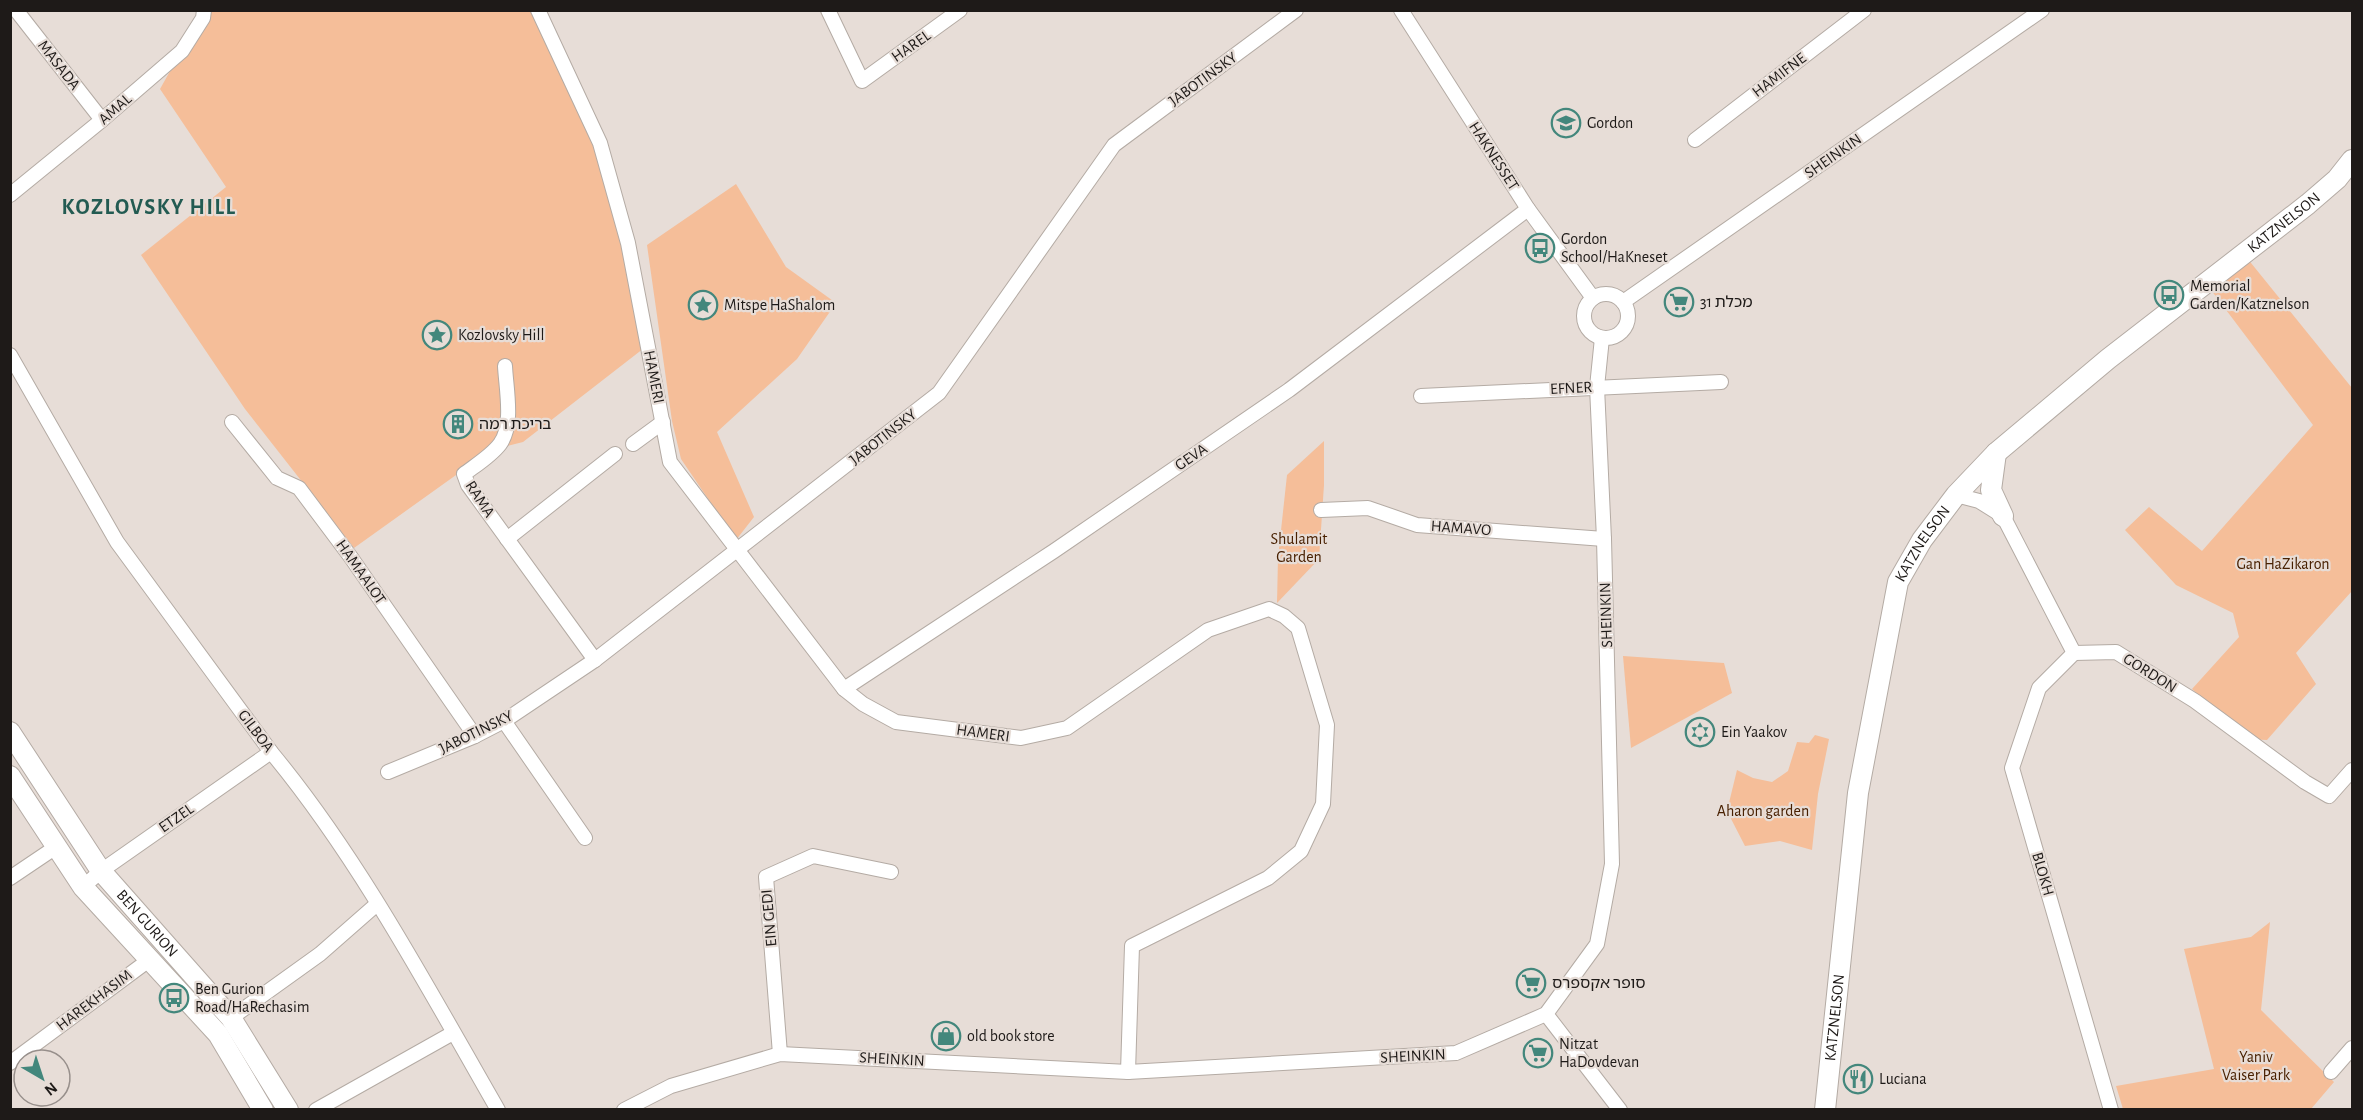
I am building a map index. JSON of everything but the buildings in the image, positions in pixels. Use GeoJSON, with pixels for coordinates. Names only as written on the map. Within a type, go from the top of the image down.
{"type":"FeatureCollection","features":[{"type":"Feature","properties":{"kind":"street","name":"MASADA"},"geometry":{"type":"LineString","coordinates":[[16,10],[102,120]]}},
{"type":"Feature","properties":{"kind":"street","name":"AMAL"},"geometry":{"type":"LineString","coordinates":[[10,195],[183,51],[203,18],[204,10]]}},
{"type":"Feature","properties":{"kind":"street","name":"HAMERI"},"geometry":{"type":"LineString","coordinates":[[538,10],[600,144],[628,243],[670,462],[844,689],[863,704],[896,722],[1021,738],[1067,728],[1208,630],[1269,609],[1284,616],[1299,628],[1327,725],[1323,804],[1301,851],[1268,878],[1132,946],[1128,1072]]}},
{"type":"Feature","properties":{"kind":"street","name":"HAREL"},"geometry":{"type":"LineString","coordinates":[[828,10],[862,81],[960,10]]}},
{"type":"Feature","properties":{"kind":"street","name":"JABOTINSKY"},"geometry":{"type":"LineString","coordinates":[[388,772],[475,736],[504,721],[595,660],[939,393],[1114,145],[1296,10]]}},
{"type":"Feature","properties":{"kind":"street","name":"HAKNESSET"},"geometry":{"type":"LineString","coordinates":[[1401,10],[1528,209],[1593,298]]}},
{"type":"Feature","properties":{"kind":"street","name":"HAMIFNE"},"geometry":{"type":"LineString","coordinates":[[1695,140],[1864,10]]}},
{"type":"Feature","properties":{"kind":"street","name":"SHEINKIN"},"geometry":{"type":"LineString","coordinates":[[1623,302],[2042,10]]}},
{"type":"Feature","properties":{"kind":"street","name":"KATZNELSON"},"geometry":{"type":"LineString","coordinates":[[1825,1110],[1858,794],[1898,582],[1922,540],[1956,495],[1996,453],[2108,358],[2308,204],[2337,179],[2352,160]]}},
{"type":"Feature","properties":{"kind":"street","name":"GEVA"},"geometry":{"type":"LineString","coordinates":[[844,689],[1054,551],[1289,390],[1528,209]]}},
{"type":"Feature","properties":{"kind":"street"},"geometry":{"type":"LineString","coordinates":[[1611,294],[1623,302],[1628,310],[1628,318],[1623,330],[1610,338],[1602,338],[1592,333],[1584,320],[1584,311],[1593,298],[1611,294]]}},
{"type":"Feature","properties":{"kind":"street","name":"SHEINKIN"},"geometry":{"type":"LineString","coordinates":[[624,1110],[671,1086],[780,1054],[1128,1072],[1456,1053],[1546,1014],[1597,945],[1612,864],[1604,538],[1597,387],[1602,338]]}},
{"type":"Feature","properties":{"kind":"street","name":"GILBOA"},"geometry":{"type":"LineString","coordinates":[[10,354],[117,542],[271,752],[298,785],[377,904],[498,1110]]}},
{"type":"Feature","properties":{"kind":"street","name":"RAMA"},"geometry":{"type":"LineString","coordinates":[[505,366],[507,420],[501,442],[490,454],[464,474],[468,485],[595,660]]}},
{"type":"Feature","properties":{"kind":"street","name":"EFNER"},"geometry":{"type":"LineString","coordinates":[[1421,396],[1721,381]]}},
{"type":"Feature","properties":{"kind":"street","name":"HAMAALOT"},"geometry":{"type":"LineString","coordinates":[[232,422],[277,478],[299,488],[350,556],[475,736]]}},
{"type":"Feature","properties":{"kind":"street"},"geometry":{"type":"LineString","coordinates":[[633,444],[663,422]]}},
{"type":"Feature","properties":{"kind":"street"},"geometry":{"type":"LineString","coordinates":[[1996,453],[1991,490],[2074,653]]}},
{"type":"Feature","properties":{"kind":"street"},"geometry":{"type":"LineString","coordinates":[[507,539],[615,454]]}},
{"type":"Feature","properties":{"kind":"street"},"geometry":{"type":"LineString","coordinates":[[1956,495],[1979,501],[2003,516]]}},
{"type":"Feature","properties":{"kind":"street","name":"HAMAVO"},"geometry":{"type":"LineString","coordinates":[[1321,510],[1368,508],[1417,525],[1604,538]]}},
{"type":"Feature","properties":{"kind":"street","name":"GORDON"},"geometry":{"type":"LineString","coordinates":[[2074,653],[2116,652],[2195,701],[2305,782],[2330,796],[2352,770]]}},
{"type":"Feature","properties":{"kind":"street","name":"BLOKH"},"geometry":{"type":"LineString","coordinates":[[2074,653],[2039,688],[2012,768],[2111,1110]]}},
{"type":"Feature","properties":{"kind":"street"},"geometry":{"type":"LineString","coordinates":[[504,721],[585,838]]}},
{"type":"Feature","properties":{"kind":"street","name":"BEN GURION"},"geometry":{"type":"LineString","coordinates":[[10,732],[101,871],[231,1018],[288,1110]]}},
{"type":"Feature","properties":{"kind":"street","name":"ETZEL"},"geometry":{"type":"LineString","coordinates":[[83,887],[101,871],[271,752]]}},
{"type":"Feature","properties":{"kind":"street","name":"BEN GURION"},"geometry":{"type":"LineString","coordinates":[[10,776],[83,887],[218,1034],[263,1110]]}},
{"type":"Feature","properties":{"kind":"street"},"geometry":{"type":"LineString","coordinates":[[10,878],[56,847]]}},
{"type":"Feature","properties":{"kind":"street","name":"EIN GEDI"},"geometry":{"type":"LineString","coordinates":[[780,1054],[766,878],[813,856],[891,872]]}},
{"type":"Feature","properties":{"kind":"street"},"geometry":{"type":"LineString","coordinates":[[231,1018],[320,954],[377,904]]}},
{"type":"Feature","properties":{"kind":"street","name":"HAREKHASIM"},"geometry":{"type":"LineString","coordinates":[[10,1062],[149,960]]}},
{"type":"Feature","properties":{"kind":"street"},"geometry":{"type":"LineString","coordinates":[[1546,1014],[1620,1110]]}},
{"type":"Feature","properties":{"kind":"street"},"geometry":{"type":"LineString","coordinates":[[316,1110],[453,1033]]}},
{"type":"Feature","properties":{"kind":"street"},"geometry":{"type":"LineString","coordinates":[[2331,1072],[2352,1048]]}},
{"type":"Feature","properties":{"kind":"green space"},"geometry":{"type":"Polygon","coordinates":[[[204,11],[538,11],[600,143],[648,345],[523,442],[491,450],[354,548],[245,409],[141,255],[226,187],[160,89],[204,11]]]}},
{"type":"Feature","properties":{"kind":"green space"},"geometry":{"type":"Polygon","coordinates":[[[736,184],[786,267],[836,303],[797,359],[717,432],[754,517],[736,540],[681,459],[672,421],[647,245],[736,184]]]}},
{"type":"Feature","properties":{"kind":"green space","name":"Gan HaZikaron"},"geometry":{"type":"Polygon","coordinates":[[[2247,258],[2352,388],[2352,591],[2296,653],[2316,684],[2267,740],[2246,739],[2192,689],[2239,637],[2233,613],[2176,585],[2125,530],[2149,507],[2202,551],[2313,425],[2208,286],[2247,258]]]}},
{"type":"Feature","properties":{"kind":"green space","name":"Shulamit Garden"},"geometry":{"type":"Polygon","coordinates":[[[1324,441],[1324,485],[1319,559],[1277,603],[1278,558],[1287,475],[1324,441]]]}},
{"type":"Feature","properties":{"kind":"green space"},"geometry":{"type":"Polygon","coordinates":[[[1623,656],[1724,663],[1732,693],[1631,748],[1623,656]]]}},
{"type":"Feature","properties":{"kind":"green space","name":"Aharon garden"},"geometry":{"type":"Polygon","coordinates":[[[1815,735],[1829,739],[1818,794],[1812,850],[1780,841],[1745,846],[1727,811],[1737,770],[1753,778],[1772,782],[1788,771],[1797,742],[1809,743],[1815,735]]]}},
{"type":"Feature","properties":{"kind":"green space","name":"Yaniv Vaiser Park"},"geometry":{"type":"Polygon","coordinates":[[[2270,922],[2261,1010],[2334,1082],[2311,1109],[2123,1109],[2116,1086],[2214,1069],[2184,949],[2251,937],[2270,922]]]}},
{"type":"Feature","properties":{"kind":"place","name":"Gordon"},"geometry":{"type":"Point","coordinates":[1566,123]}},
{"type":"Feature","properties":{"kind":"place","name":"Gordon School/HaKneset"},"geometry":{"type":"Point","coordinates":[1540,248]}},
{"type":"Feature","properties":{"kind":"place","name":"Memorial Garden/Katznelson"},"geometry":{"type":"Point","coordinates":[2169,295]}},
{"type":"Feature","properties":{"kind":"place","name":"מכלת 31"},"geometry":{"type":"Point","coordinates":[1679,302]}},
{"type":"Feature","properties":{"kind":"place","name":"Mitspe HaShalom"},"geometry":{"type":"Point","coordinates":[703,305]}},
{"type":"Feature","properties":{"kind":"place","name":"Kozlovsky Hill"},"geometry":{"type":"Point","coordinates":[437,335]}},
{"type":"Feature","properties":{"kind":"place","name":"בריכת רמה"},"geometry":{"type":"Point","coordinates":[458,424]}},
{"type":"Feature","properties":{"kind":"place","name":"Ein Yaakov"},"geometry":{"type":"Point","coordinates":[1700,732]}},
{"type":"Feature","properties":{"kind":"place","name":"סופר אקספרס"},"geometry":{"type":"Point","coordinates":[1531,983]}},
{"type":"Feature","properties":{"kind":"place","name":"Ben Gurion Road/HaRechasim"},"geometry":{"type":"Point","coordinates":[174,998]}},
{"type":"Feature","properties":{"kind":"place","name":"old book store"},"geometry":{"type":"Point","coordinates":[946,1036]}},
{"type":"Feature","properties":{"kind":"place","name":"Nitzat HaDovdevan"},"geometry":{"type":"Point","coordinates":[1538,1053]}},
{"type":"Feature","properties":{"kind":"place","name":"Luciana"},"geometry":{"type":"Point","coordinates":[1858,1079]}},
{"type":"Feature","properties":{"kind":"district","name":"KOZLOVSKY HILL"},"geometry":{"type":"Point","coordinates":[149,207]}}]}
